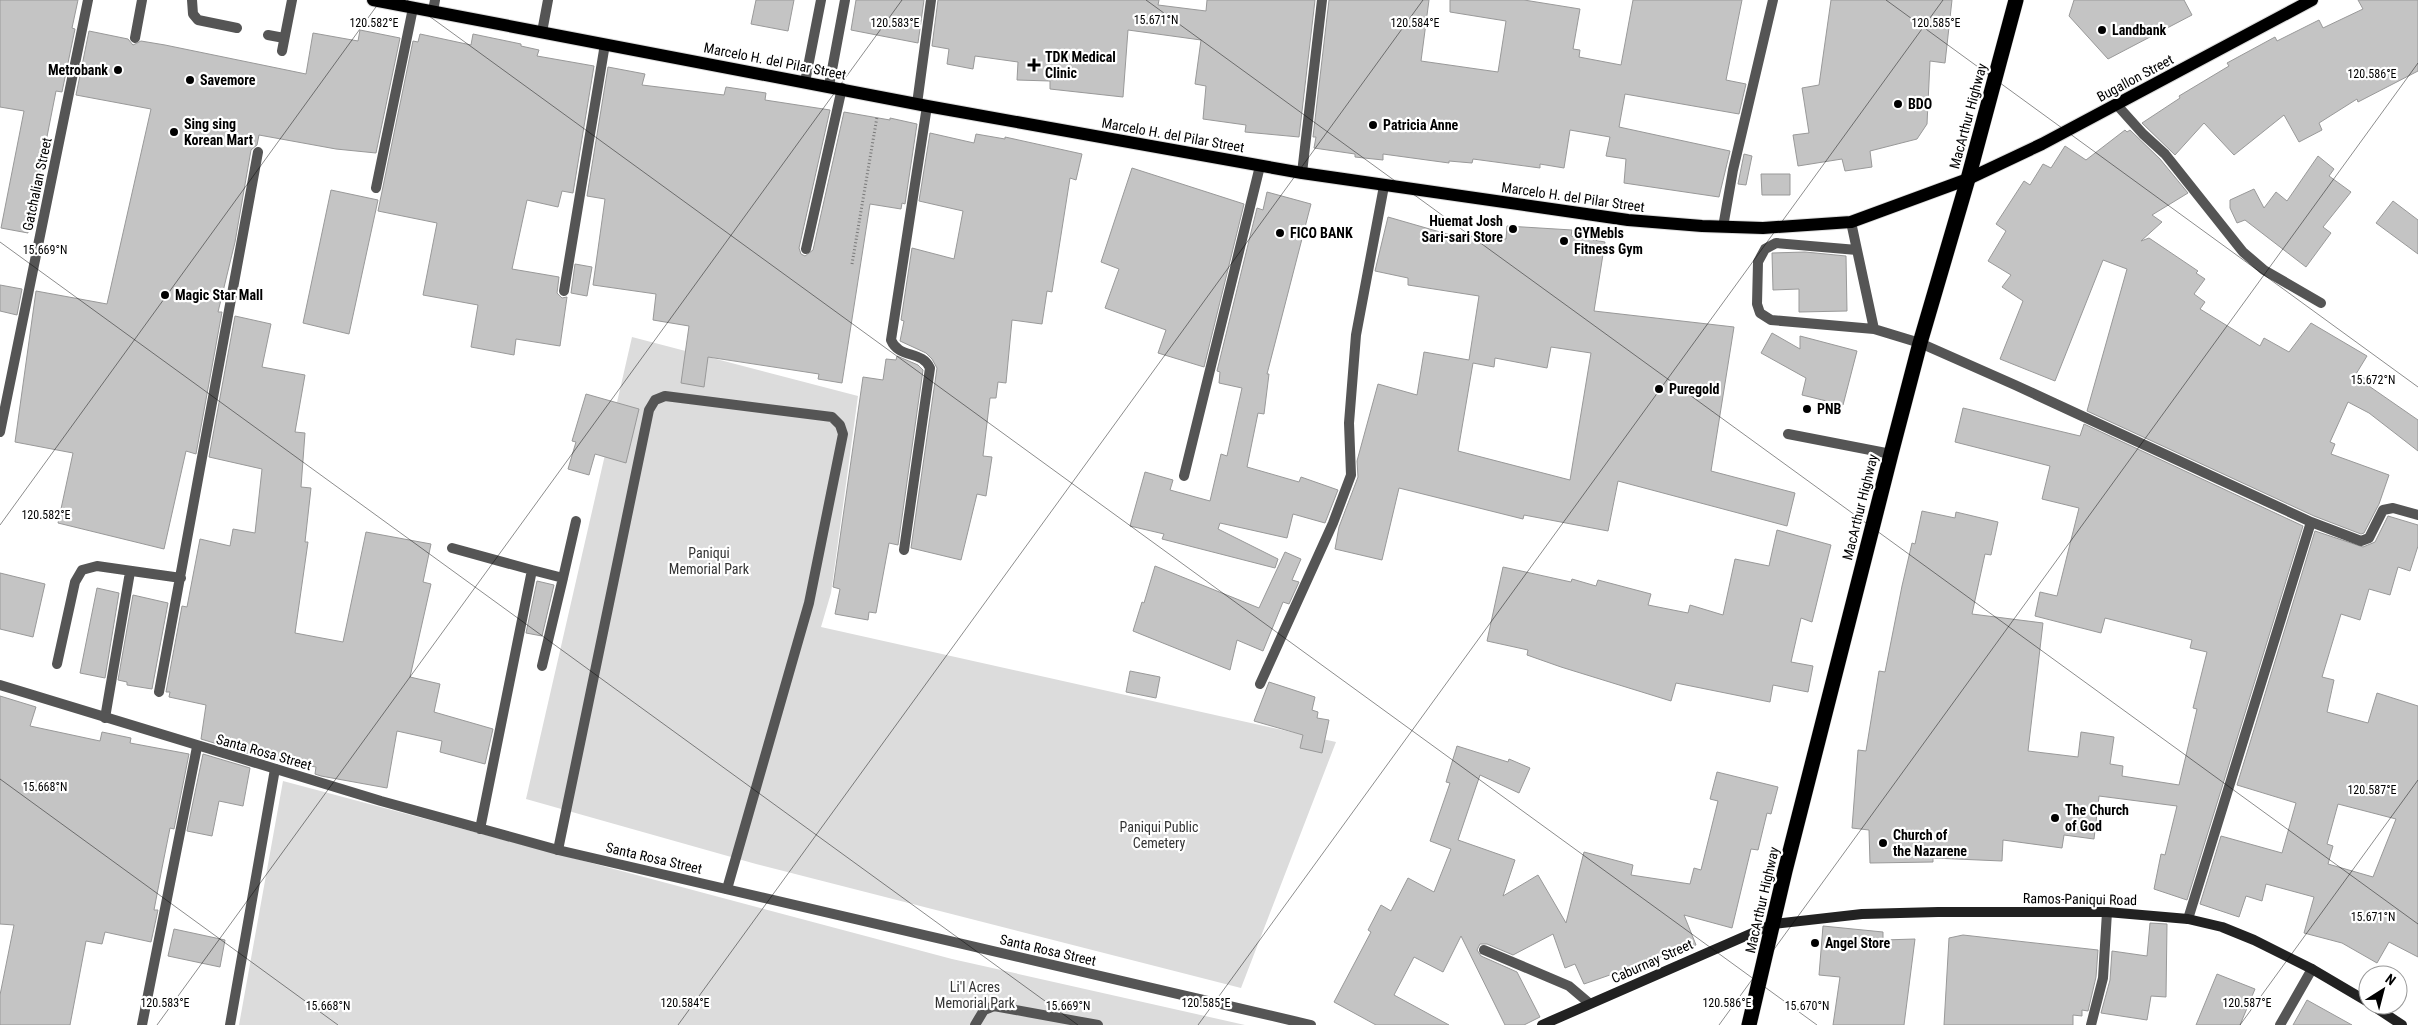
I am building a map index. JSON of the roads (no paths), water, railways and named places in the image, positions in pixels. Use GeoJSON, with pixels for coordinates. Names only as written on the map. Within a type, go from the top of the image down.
{"type":"FeatureCollection","features":[{"type":"Feature","properties":{"kind":"highway","name":"MacArthur Highway"},"geometry":{"type":"LineString","coordinates":[[1749,1025],[1890,454],[1968,179],[2016,0]]}},
{"type":"Feature","properties":{"kind":"main road","name":"Marcelo H. del Pilar Street"},"geometry":{"type":"LineString","coordinates":[[373,0],[413,8],[434,6],[542,32],[842,88],[922,105],[1260,166],[1384,186],[1628,220],[1763,228],[1851,222],[1968,179]]}},
{"type":"Feature","properties":{"kind":"main road","name":"Bugallon Street"},"geometry":{"type":"LineString","coordinates":[[1968,179],[2117,105],[2312,0]]}},
{"type":"Feature","properties":{"kind":"main road","name":"Ramos-Paniqui Road"},"geometry":{"type":"LineString","coordinates":[[1773,924],[1862,914],[2107,912],[2188,920],[2222,927],[2312,969],[2358,996]]}},
{"type":"Feature","properties":{"kind":"main road","name":"Caburnay Street"},"geometry":{"type":"LineString","coordinates":[[1542,1025],[1773,924]]}},
{"type":"Feature","properties":{"kind":"main road"},"geometry":{"type":"LineString","coordinates":[[2387,1015],[2402,1025]]}},
{"type":"Feature","properties":{"kind":"street","name":"Gatchalian Street"},"geometry":{"type":"LineString","coordinates":[[0,432],[88,0]]}},
{"type":"Feature","properties":{"kind":"street"},"geometry":{"type":"LineString","coordinates":[[135,38],[142,0]]}},
{"type":"Feature","properties":{"kind":"street"},"geometry":{"type":"LineString","coordinates":[[192,0],[193,14],[198,20],[237,28]]}},
{"type":"Feature","properties":{"kind":"street"},"geometry":{"type":"LineString","coordinates":[[282,50],[292,0]]}},
{"type":"Feature","properties":{"kind":"street"},"geometry":{"type":"LineString","coordinates":[[542,32],[548,0]]}},
{"type":"Feature","properties":{"kind":"street"},"geometry":{"type":"LineString","coordinates":[[805,82],[821,0]]}},
{"type":"Feature","properties":{"kind":"street"},"geometry":{"type":"LineString","coordinates":[[829,86],[845,0]]}},
{"type":"Feature","properties":{"kind":"street"},"geometry":{"type":"LineString","coordinates":[[904,550],[930,368],[927,361],[920,357],[902,353],[895,348],[891,340],[922,105],[931,0]]}},
{"type":"Feature","properties":{"kind":"street"},"geometry":{"type":"LineString","coordinates":[[1302,173],[1322,0]]}},
{"type":"Feature","properties":{"kind":"street"},"geometry":{"type":"LineString","coordinates":[[1723,227],[1733,170],[1773,0]]}},
{"type":"Feature","properties":{"kind":"street"},"geometry":{"type":"LineString","coordinates":[[376,188],[413,8]]}},
{"type":"Feature","properties":{"kind":"street"},"geometry":{"type":"LineString","coordinates":[[268,35],[284,38]]}},
{"type":"Feature","properties":{"kind":"street"},"geometry":{"type":"LineString","coordinates":[[564,290],[605,44]]}},
{"type":"Feature","properties":{"kind":"street"},"geometry":{"type":"LineString","coordinates":[[806,249],[842,88]]}},
{"type":"Feature","properties":{"kind":"street"},"geometry":{"type":"LineString","coordinates":[[2117,105],[2143,134],[2165,154],[2243,252],[2264,270],[2321,303]]}},
{"type":"Feature","properties":{"kind":"street"},"geometry":{"type":"LineString","coordinates":[[159,692],[258,152]]}},
{"type":"Feature","properties":{"kind":"street"},"geometry":{"type":"LineString","coordinates":[[1184,476],[1260,166]]}},
{"type":"Feature","properties":{"kind":"street"},"geometry":{"type":"LineString","coordinates":[[1260,684],[1333,523],[1351,474],[1349,423],[1356,335],[1384,186]]}},
{"type":"Feature","properties":{"kind":"street"},"geometry":{"type":"LineString","coordinates":[[1851,222],[1874,329]]}},
{"type":"Feature","properties":{"kind":"street"},"geometry":{"type":"LineString","coordinates":[[1857,250],[1776,243],[1765,249],[1758,262],[1757,304],[1760,313],[1771,320],[1874,329],[1920,343],[2311,522],[2361,541],[2369,538],[2384,510],[2393,508],[2418,515]]}},
{"type":"Feature","properties":{"kind":"street"},"geometry":{"type":"LineString","coordinates":[[558,850],[648,410],[655,400],[666,396],[826,415],[832,417],[840,425],[843,434],[818,567],[727,889]]}},
{"type":"Feature","properties":{"kind":"street"},"geometry":{"type":"LineString","coordinates":[[1788,434],[1890,454]]}},
{"type":"Feature","properties":{"kind":"street"},"geometry":{"type":"LineString","coordinates":[[542,666],[576,522]]}},
{"type":"Feature","properties":{"kind":"street"},"geometry":{"type":"LineString","coordinates":[[2188,920],[2311,522]]}},
{"type":"Feature","properties":{"kind":"street"},"geometry":{"type":"LineString","coordinates":[[452,548],[563,578]]}},
{"type":"Feature","properties":{"kind":"street"},"geometry":{"type":"LineString","coordinates":[[57,664],[75,582],[82,570],[97,566],[180,578]]}},
{"type":"Feature","properties":{"kind":"street"},"geometry":{"type":"LineString","coordinates":[[480,829],[532,570]]}},
{"type":"Feature","properties":{"kind":"street"},"geometry":{"type":"LineString","coordinates":[[105,718],[130,572]]}},
{"type":"Feature","properties":{"kind":"street","name":"Santa Rosa Street"},"geometry":{"type":"LineString","coordinates":[[0,685],[198,747],[558,850],[1311,1025]]}},
{"type":"Feature","properties":{"kind":"street"},"geometry":{"type":"LineString","coordinates":[[142,1025],[198,747]]}},
{"type":"Feature","properties":{"kind":"street"},"geometry":{"type":"LineString","coordinates":[[230,1025],[275,769]]}},
{"type":"Feature","properties":{"kind":"street"},"geometry":{"type":"LineString","coordinates":[[2092,1025],[2103,978],[2107,912]]}},
{"type":"Feature","properties":{"kind":"street"},"geometry":{"type":"LineString","coordinates":[[1484,950],[1569,986],[1589,1003]]}},
{"type":"Feature","properties":{"kind":"street"},"geometry":{"type":"LineString","coordinates":[[2280,1025],[2312,969]]}},
{"type":"Feature","properties":{"kind":"street"},"geometry":{"type":"LineString","coordinates":[[975,1025],[984,1010],[994,1006],[1098,1025]]}},
{"type":"Feature","properties":{"kind":"place","name":"Landbank"},"geometry":{"type":"Point","coordinates":[2102,30]}},
{"type":"Feature","properties":{"kind":"place","name":"TDK Medical Clinic"},"geometry":{"type":"Point","coordinates":[1034,65]}},
{"type":"Feature","properties":{"kind":"place","name":"Metrobank"},"geometry":{"type":"Point","coordinates":[118,70]}},
{"type":"Feature","properties":{"kind":"place","name":"Savemore"},"geometry":{"type":"Point","coordinates":[190,80]}},
{"type":"Feature","properties":{"kind":"place","name":"BDO"},"geometry":{"type":"Point","coordinates":[1898,104]}},
{"type":"Feature","properties":{"kind":"place","name":"Patricia Anne"},"geometry":{"type":"Point","coordinates":[1373,125]}},
{"type":"Feature","properties":{"kind":"place","name":"Sing sing Korean Mart"},"geometry":{"type":"Point","coordinates":[174,132]}},
{"type":"Feature","properties":{"kind":"place","name":"Huemat Josh Sari-sari Store"},"geometry":{"type":"Point","coordinates":[1513,229]}},
{"type":"Feature","properties":{"kind":"place","name":"FICO BANK"},"geometry":{"type":"Point","coordinates":[1280,233]}},
{"type":"Feature","properties":{"kind":"place","name":"GYMebls Fitness Gym"},"geometry":{"type":"Point","coordinates":[1564,241]}},
{"type":"Feature","properties":{"kind":"place","name":"Magic Star Mall"},"geometry":{"type":"Point","coordinates":[165,295]}},
{"type":"Feature","properties":{"kind":"place","name":"Puregold"},"geometry":{"type":"Point","coordinates":[1659,389]}},
{"type":"Feature","properties":{"kind":"place","name":"PNB"},"geometry":{"type":"Point","coordinates":[1807,409]}},
{"type":"Feature","properties":{"kind":"place","name":"The Church of God"},"geometry":{"type":"Point","coordinates":[2055,818]}},
{"type":"Feature","properties":{"kind":"place","name":"Church of the Nazarene"},"geometry":{"type":"Point","coordinates":[1883,843]}},
{"type":"Feature","properties":{"kind":"place","name":"Angel Store"},"geometry":{"type":"Point","coordinates":[1815,943]}},
{"type":"Feature","properties":{"kind":"park label","name":"Paniqui Memorial Park"},"geometry":{"type":"Point","coordinates":[709,562]}},
{"type":"Feature","properties":{"kind":"park label","name":"Paniqui Public Cemetery"},"geometry":{"type":"Point","coordinates":[1159,836]}},
{"type":"Feature","properties":{"kind":"park label","name":"Li'l Acres Memorial Park"},"geometry":{"type":"Point","coordinates":[975,996]}}]}
